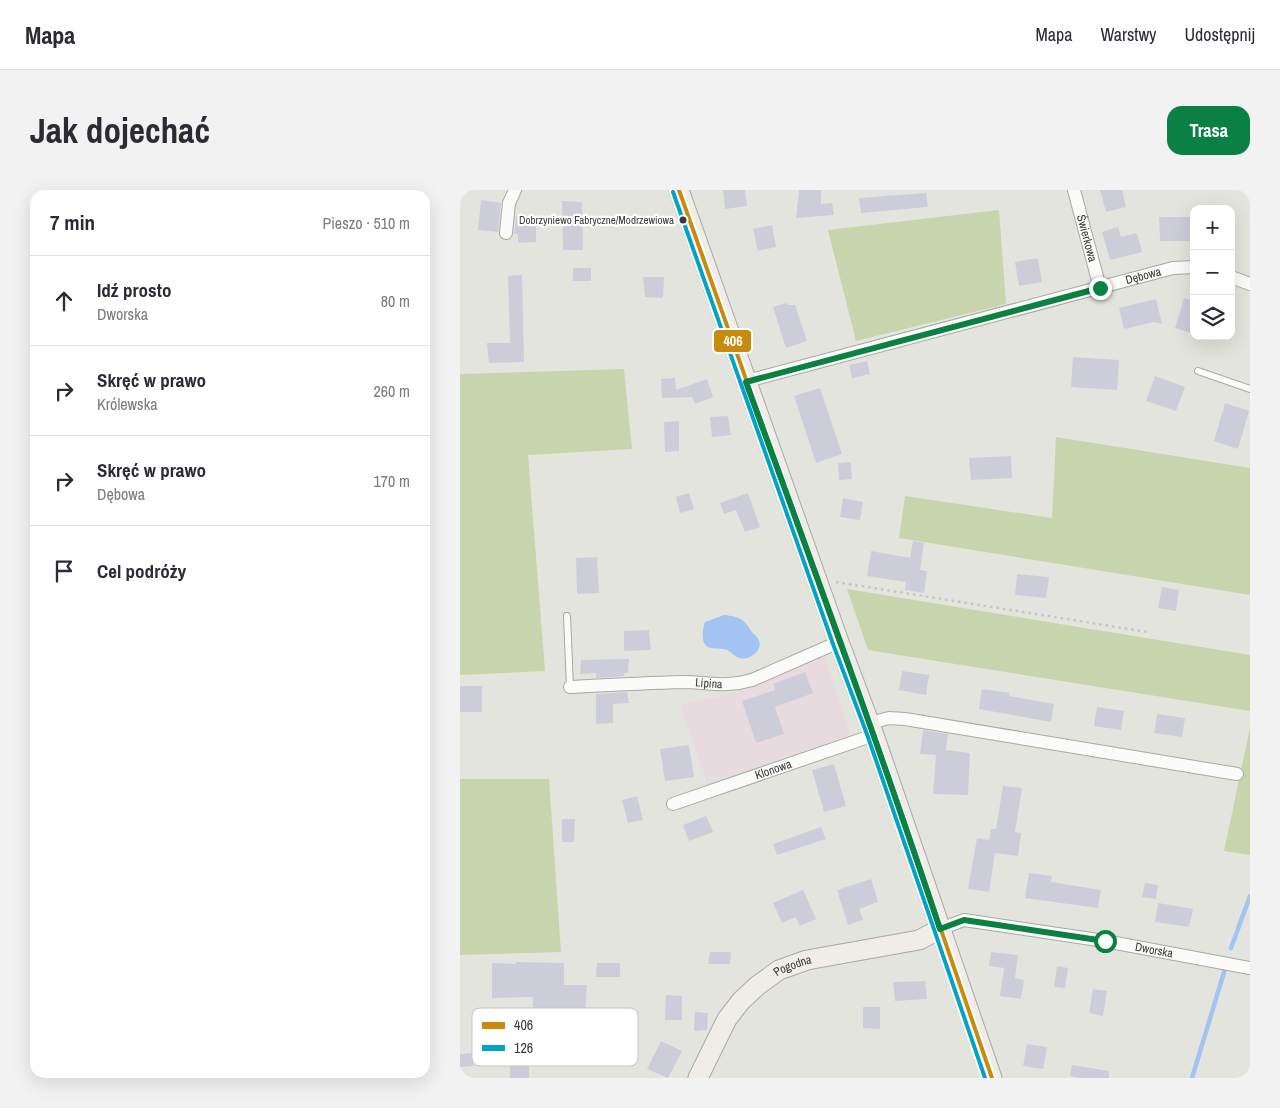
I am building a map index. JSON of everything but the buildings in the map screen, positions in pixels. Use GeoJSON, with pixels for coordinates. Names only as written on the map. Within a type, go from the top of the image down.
{"type":"FeatureCollection","features":[{"type":"Feature","properties":{"kind":"street"},"geometry":{"type":"LineString","coordinates":[[506,233],[509,203],[515,190]]}},
{"type":"Feature","properties":{"kind":"street"},"geometry":{"type":"LineString","coordinates":[[679,190],[839,642],[872,729],[992,1078]]}},
{"type":"Feature","properties":{"kind":"street","name":"Świerkowa"},"geometry":{"type":"LineString","coordinates":[[1074,190],[1100,288]]}},
{"type":"Feature","properties":{"kind":"street","name":"Dębowa"},"geometry":{"type":"LineString","coordinates":[[746,382],[1174,268],[1190,267]]}},
{"type":"Feature","properties":{"kind":"street"},"geometry":{"type":"LineString","coordinates":[[1235,278],[1250,284]]}},
{"type":"Feature","properties":{"kind":"street","name":"Lipina"},"geometry":{"type":"LineString","coordinates":[[570,687],[659,682],[697,682],[729,686],[752,680],[839,642]]}},
{"type":"Feature","properties":{"kind":"street","name":"Klonowa"},"geometry":{"type":"LineString","coordinates":[[673,804],[872,729],[889,718],[905,719],[1237,774]]}},
{"type":"Feature","properties":{"kind":"street","name":"Dworska"},"geometry":{"type":"LineString","coordinates":[[940,929],[964,920],[1105,941],[1250,968]]}},
{"type":"Feature","properties":{"kind":"street","name":"Pogodna"},"geometry":{"type":"LineString","coordinates":[[698,1078],[727,1019],[741,1001],[757,986],[779,970],[806,960],[919,940],[940,929]]}},
{"type":"Feature","properties":{"kind":"lane"},"geometry":{"type":"LineString","coordinates":[[1198,371],[1250,388]]}},
{"type":"Feature","properties":{"kind":"lane"},"geometry":{"type":"LineString","coordinates":[[567,616],[570,687]]}},
{"type":"Feature","properties":{"kind":"path"},"geometry":{"type":"LineString","coordinates":[[818,583],[835,582],[1148,632]]}},
{"type":"Feature","properties":{"kind":"shaded area"},"geometry":{"type":"Polygon","coordinates":[[[824,655],[852,738],[708,786],[680,705],[730,694],[824,655]]]}},
{"type":"Feature","properties":{"kind":"green space"},"geometry":{"type":"Polygon","coordinates":[[[999,210],[1006,304],[856,341],[828,230],[999,210]]]}},
{"type":"Feature","properties":{"kind":"green space"},"geometry":{"type":"Polygon","coordinates":[[[624,369],[632,449],[528,455],[545,671],[460,675],[460,374],[624,369]]]}},
{"type":"Feature","properties":{"kind":"green space"},"geometry":{"type":"Polygon","coordinates":[[[1056,437],[1250,468],[1250,595],[899,538],[905,496],[1052,518],[1056,437]]]}},
{"type":"Feature","properties":{"kind":"green space"},"geometry":{"type":"Polygon","coordinates":[[[847,589],[1250,655],[1250,711],[868,650],[847,589]]]}},
{"type":"Feature","properties":{"kind":"green space"},"geometry":{"type":"Polygon","coordinates":[[[1250,728],[1250,855],[1224,851],[1250,728]]]}},
{"type":"Feature","properties":{"kind":"green space"},"geometry":{"type":"Polygon","coordinates":[[[460,779],[549,779],[561,952],[460,955],[460,779]]]}},
{"type":"Feature","properties":{"kind":"water"},"geometry":{"type":"Polygon","coordinates":[[[724,615],[741,619],[757,637],[760,645],[757,652],[751,657],[743,659],[736,657],[727,650],[707,647],[703,641],[705,622],[724,615]]]}},
{"type":"Feature","properties":{"kind":"waterway"},"geometry":{"type":"LineString","coordinates":[[1231,948],[1250,896]]}},
{"type":"Feature","properties":{"kind":"waterway"},"geometry":{"type":"LineString","coordinates":[[1192,1078],[1225,969]]}},
{"type":"Feature","properties":{"kind":"transit line","name":"406"},"geometry":{"type":"LineString","coordinates":[[679,190],[839,642],[874,735],[992,1078]]}},
{"type":"Feature","properties":{"kind":"transit line","name":"126"},"geometry":{"type":"LineString","coordinates":[[673,192],[833,644],[868,737],[985,1078]]}},
{"type":"Feature","properties":{"kind":"place","name":"Dobrzyniewo Fabryczne/Modrzewiowa"},"geometry":{"type":"Point","coordinates":[683,220]}},
{"type":"Feature","properties":{"kind":"route"},"geometry":{"type":"LineString","coordinates":[[1100,288],[746,382],[870,723],[940,929],[964,920],[1105,941]]}}]}
